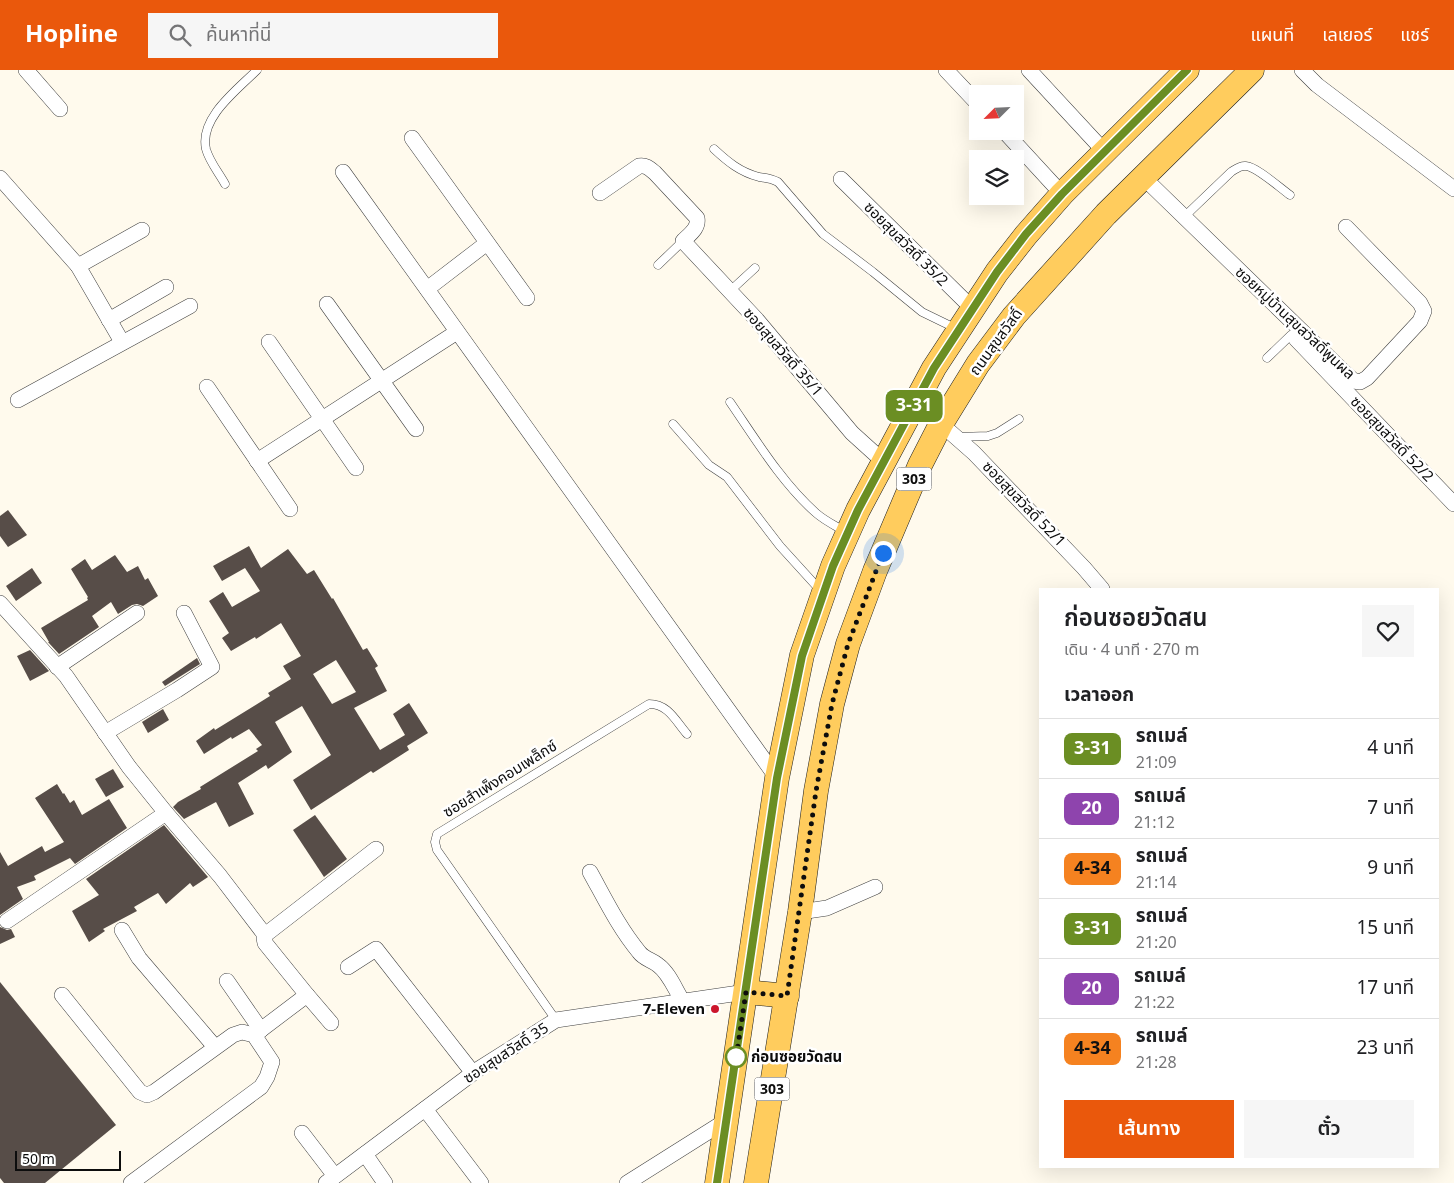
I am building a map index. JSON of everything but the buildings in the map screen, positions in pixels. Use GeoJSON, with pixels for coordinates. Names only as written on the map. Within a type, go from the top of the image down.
{"type":"FeatureCollection","features":[{"type":"Feature","properties":{"kind":"main road","name":"303"},"geometry":{"type":"LineString","coordinates":[[717,1183],[777,778],[802,656],[833,566],[884,462],[934,368],[958,329],[1003,264],[1062,194],[1187,70]]}},
{"type":"Feature","properties":{"kind":"main road","name":"ถนนสุขสวัสดิ์"},"geometry":{"type":"LineString","coordinates":[[756,1183],[800,912],[821,762],[832,704],[848,644],[886,544],[920,465],[949,431],[978,364],[1014,316],[1106,214],[1252,70]]}},
{"type":"Feature","properties":{"kind":"main road"},"geometry":{"type":"LineString","coordinates":[[746,992],[787,996]]}},
{"type":"Feature","properties":{"kind":"street"},"geometry":{"type":"LineString","coordinates":[[26,70],[60,109]]}},
{"type":"Feature","properties":{"kind":"street"},"geometry":{"type":"LineString","coordinates":[[946,70],[969,94]]}},
{"type":"Feature","properties":{"kind":"street"},"geometry":{"type":"LineString","coordinates":[[1029,70],[1104,151]]}},
{"type":"Feature","properties":{"kind":"street"},"geometry":{"type":"LineString","coordinates":[[1302,70],[1317,85],[1454,189]]}},
{"type":"Feature","properties":{"kind":"street"},"geometry":{"type":"LineString","coordinates":[[412,138],[527,298]]}},
{"type":"Feature","properties":{"kind":"street"},"geometry":{"type":"LineString","coordinates":[[1012,140],[1062,194]]}},
{"type":"Feature","properties":{"kind":"street"},"geometry":{"type":"LineString","coordinates":[[600,193],[639,166],[644,165],[648,167],[697,218],[698,224],[695,229],[683,241]]}},
{"type":"Feature","properties":{"kind":"street"},"geometry":{"type":"LineString","coordinates":[[342,172],[777,778]]}},
{"type":"Feature","properties":{"kind":"street"},"geometry":{"type":"LineString","coordinates":[[0,178],[78,266],[122,342]]}},
{"type":"Feature","properties":{"kind":"street","name":"ซอยสุขสวัสดิ์ 35/2"},"geometry":{"type":"LineString","coordinates":[[841,179],[972,308]]}},
{"type":"Feature","properties":{"kind":"street","name":"ซอยหมู่บ้านสุขสวัสดิ์พูนผล"},"geometry":{"type":"LineString","coordinates":[[1140,180],[1184,217],[1346,374],[1354,381],[1360,382],[1367,378],[1420,321],[1424,311],[1420,303],[1346,227]]}},
{"type":"Feature","properties":{"kind":"street","name":"ซอยสุขสวัสดิ์ 52/2"},"geometry":{"type":"LineString","coordinates":[[1140,180],[1454,504]]}},
{"type":"Feature","properties":{"kind":"street"},"geometry":{"type":"LineString","coordinates":[[78,266],[142,230]]}},
{"type":"Feature","properties":{"kind":"street","name":"ซอยสุขสวัสดิ์ 35/1"},"geometry":{"type":"LineString","coordinates":[[683,241],[757,320],[852,433],[884,462]]}},
{"type":"Feature","properties":{"kind":"street"},"geometry":{"type":"LineString","coordinates":[[427,289],[487,243]]}},
{"type":"Feature","properties":{"kind":"street"},"geometry":{"type":"LineString","coordinates":[[109,320],[166,287]]}},
{"type":"Feature","properties":{"kind":"street"},"geometry":{"type":"LineString","coordinates":[[327,304],[416,429]]}},
{"type":"Feature","properties":{"kind":"street"},"geometry":{"type":"LineString","coordinates":[[18,400],[190,306]]}},
{"type":"Feature","properties":{"kind":"street"},"geometry":{"type":"LineString","coordinates":[[257,461],[457,332]]}},
{"type":"Feature","properties":{"kind":"street"},"geometry":{"type":"LineString","coordinates":[[269,342],[356,468]]}},
{"type":"Feature","properties":{"kind":"street"},"geometry":{"type":"LineString","coordinates":[[207,387],[290,509]]}},
{"type":"Feature","properties":{"kind":"street","name":"ซอยสุขสวัสดิ์ 52/1"},"geometry":{"type":"LineString","coordinates":[[949,431],[988,467],[1101,588]]}},
{"type":"Feature","properties":{"kind":"street"},"geometry":{"type":"LineString","coordinates":[[0,603],[66,676],[130,767],[166,813],[220,876],[265,935],[265,943],[331,1023]]}},
{"type":"Feature","properties":{"kind":"street"},"geometry":{"type":"LineString","coordinates":[[57,667],[137,613]]}},
{"type":"Feature","properties":{"kind":"street"},"geometry":{"type":"LineString","coordinates":[[105,732],[212,667],[184,613]]}},
{"type":"Feature","properties":{"kind":"street"},"geometry":{"type":"LineString","coordinates":[[7,921],[166,813]]}},
{"type":"Feature","properties":{"kind":"street"},"geometry":{"type":"LineString","coordinates":[[265,935],[376,849]]}},
{"type":"Feature","properties":{"kind":"street"},"geometry":{"type":"LineString","coordinates":[[590,872],[631,942],[648,961],[657,963],[682,1000]]}},
{"type":"Feature","properties":{"kind":"street"},"geometry":{"type":"LineString","coordinates":[[800,912],[827,908],[876,886]]}},
{"type":"Feature","properties":{"kind":"street"},"geometry":{"type":"LineString","coordinates":[[122,930],[139,958],[215,1047]]}},
{"type":"Feature","properties":{"kind":"street"},"geometry":{"type":"LineString","coordinates":[[348,967],[376,949],[473,1073]]}},
{"type":"Feature","properties":{"kind":"street"},"geometry":{"type":"LineString","coordinates":[[131,1183],[261,1087],[267,1077],[272,1062],[257,1032],[227,982]]}},
{"type":"Feature","properties":{"kind":"street","name":"ซอยสุขสวัสดิ์ 35"},"geometry":{"type":"LineString","coordinates":[[331,1180],[473,1073],[556,1020],[746,992]]}},
{"type":"Feature","properties":{"kind":"street"},"geometry":{"type":"LineString","coordinates":[[62,995],[140,1092],[147,1095],[154,1092],[233,1035],[242,1032],[257,1032],[307,995]]}},
{"type":"Feature","properties":{"kind":"street"},"geometry":{"type":"LineString","coordinates":[[425,1109],[482,1183]]}},
{"type":"Feature","properties":{"kind":"street"},"geometry":{"type":"LineString","coordinates":[[627,1183],[727,1120]]}},
{"type":"Feature","properties":{"kind":"street"},"geometry":{"type":"LineString","coordinates":[[302,1133],[331,1180]]}},
{"type":"Feature","properties":{"kind":"street"},"geometry":{"type":"LineString","coordinates":[[365,1154],[385,1183]]}},
{"type":"Feature","properties":{"kind":"lane"},"geometry":{"type":"LineString","coordinates":[[225,184],[206,150],[205,135],[209,123],[220,108],[257,70]]}},
{"type":"Feature","properties":{"kind":"lane"},"geometry":{"type":"LineString","coordinates":[[714,149],[731,165],[742,171],[758,177],[772,178],[778,182],[823,234],[922,312],[958,329]]}},
{"type":"Feature","properties":{"kind":"lane"},"geometry":{"type":"LineString","coordinates":[[1184,217],[1231,172],[1239,167],[1247,166],[1254,169],[1290,195]]}},
{"type":"Feature","properties":{"kind":"lane"},"geometry":{"type":"LineString","coordinates":[[658,264],[683,241]]}},
{"type":"Feature","properties":{"kind":"lane"},"geometry":{"type":"LineString","coordinates":[[730,291],[755,268]]}},
{"type":"Feature","properties":{"kind":"lane"},"geometry":{"type":"LineString","coordinates":[[1267,358],[1291,334]]}},
{"type":"Feature","properties":{"kind":"lane"},"geometry":{"type":"LineString","coordinates":[[730,402],[801,498],[818,515],[848,533]]}},
{"type":"Feature","properties":{"kind":"lane"},"geometry":{"type":"LineString","coordinates":[[949,431],[988,436],[997,433],[1018,418]]}},
{"type":"Feature","properties":{"kind":"lane"},"geometry":{"type":"LineString","coordinates":[[673,424],[709,465],[727,477],[780,546],[823,593]]}},
{"type":"Feature","properties":{"kind":"lane","name":"ซอยสำเพ็งคอมเพล็กซ์"},"geometry":{"type":"LineString","coordinates":[[556,1020],[437,850],[435,842],[438,834],[649,704],[658,704],[664,707],[687,734]]}},
{"type":"Feature","properties":{"kind":"bus line","name":"3-31"},"geometry":{"type":"LineString","coordinates":[[717,1183],[777,778],[802,656],[833,566],[858,510],[934,368],[997,272],[1026,234],[1062,194],[1187,70]]}},
{"type":"Feature","properties":{"kind":"place","name":"7-Eleven"},"geometry":{"type":"Point","coordinates":[715,1009]}},
{"type":"Feature","properties":{"kind":"place","name":"ก่อนซอยวัดสน"},"geometry":{"type":"Point","coordinates":[736,1057]}},
{"type":"Feature","properties":{"kind":"route"},"geometry":{"type":"LineString","coordinates":[[736,1057],[735,1065],[746,992],[787,996],[816,791],[832,704],[848,644],[883,553]]}}]}
